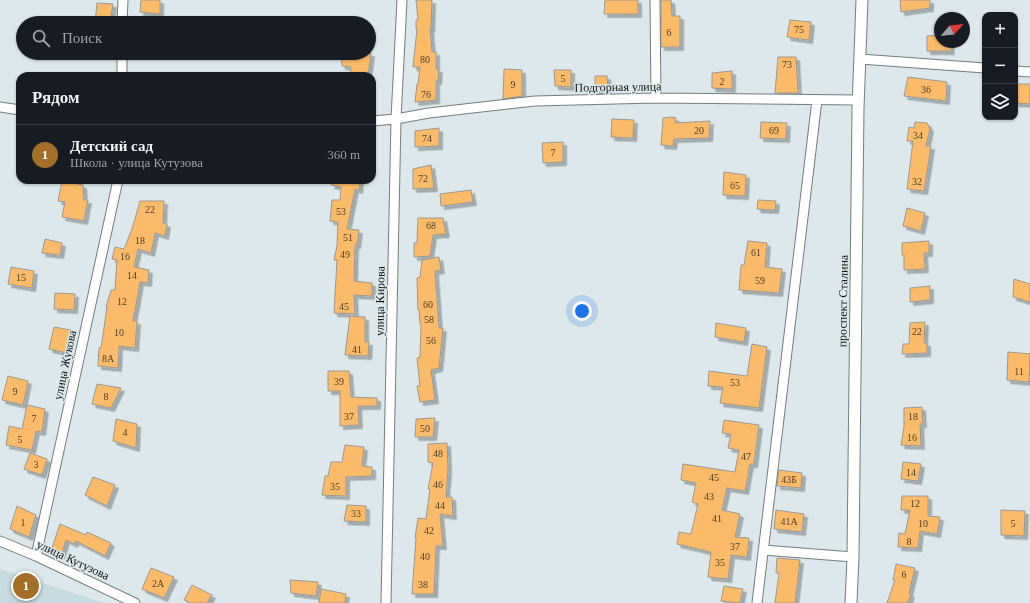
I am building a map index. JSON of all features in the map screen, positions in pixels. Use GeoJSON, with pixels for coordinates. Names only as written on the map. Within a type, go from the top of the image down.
{"type":"FeatureCollection","features":[{"type":"Feature","properties":{"kind":"street"},"geometry":{"type":"LineString","coordinates":[[122,0],[122,16]]}},
{"type":"Feature","properties":{"kind":"street","name":"улица Кирова"},"geometry":{"type":"LineString","coordinates":[[386,603],[396,119],[402,0]]}},
{"type":"Feature","properties":{"kind":"street"},"geometry":{"type":"LineString","coordinates":[[655,0],[656,98]]}},
{"type":"Feature","properties":{"kind":"street","name":"проспект Сталина"},"geometry":{"type":"LineString","coordinates":[[852,603],[858,108],[862,0]]}},
{"type":"Feature","properties":{"kind":"street"},"geometry":{"type":"LineString","coordinates":[[860,59],[982,68]]}},
{"type":"Feature","properties":{"kind":"street"},"geometry":{"type":"LineString","coordinates":[[122,60],[122,72]]}},
{"type":"Feature","properties":{"kind":"street"},"geometry":{"type":"LineString","coordinates":[[1018,71],[1030,72]]}},
{"type":"Feature","properties":{"kind":"street","name":"Подгорная улица"},"geometry":{"type":"LineString","coordinates":[[376,121],[535,101],[656,98],[858,100],[858,108]]}},
{"type":"Feature","properties":{"kind":"street"},"geometry":{"type":"LineString","coordinates":[[757,603],[817,100]]}},
{"type":"Feature","properties":{"kind":"street"},"geometry":{"type":"LineString","coordinates":[[0,107],[16,109]]}},
{"type":"Feature","properties":{"kind":"street","name":"улица Жукова"},"geometry":{"type":"LineString","coordinates":[[36,556],[117,184]]}},
{"type":"Feature","properties":{"kind":"street","name":"улица Кутузова"},"geometry":{"type":"LineString","coordinates":[[0,540],[135,603]]}},
{"type":"Feature","properties":{"kind":"street"},"geometry":{"type":"LineString","coordinates":[[763,550],[853,557]]}},
{"type":"Feature","properties":{"kind":"shaded area"},"geometry":{"type":"Polygon","coordinates":[[[0,569],[104,603],[0,603],[0,569]]]}},
{"type":"Feature","properties":{"kind":"building"},"geometry":{"type":"Polygon","coordinates":[[[141,0],[160,0],[160,14],[140,12],[141,0]]]}},
{"type":"Feature","properties":{"kind":"building"},"geometry":{"type":"Polygon","coordinates":[[[416,0],[432,0],[430,29],[432,52],[436,52],[436,69],[439,69],[438,81],[436,81],[436,100],[415,102],[420,67],[413,67],[417,29],[416,20],[418,20],[416,0]]]}},
{"type":"Feature","properties":{"kind":"building"},"geometry":{"type":"Polygon","coordinates":[[[605,0],[638,0],[638,14],[604,14],[605,0]]]}},
{"type":"Feature","properties":{"kind":"building"},"geometry":{"type":"Polygon","coordinates":[[[661,0],[671,0],[672,16],[680,16],[680,47],[661,47],[661,0]]]}},
{"type":"Feature","properties":{"kind":"building"},"geometry":{"type":"Polygon","coordinates":[[[900,0],[930,0],[930,8],[901,12],[900,0]]]}},
{"type":"Feature","properties":{"kind":"building"},"geometry":{"type":"Polygon","coordinates":[[[97,3],[113,4],[111,16],[96,16],[97,3]]]}},
{"type":"Feature","properties":{"kind":"building"},"geometry":{"type":"Polygon","coordinates":[[[790,20],[811,22],[809,40],[787,37],[790,20]]]}},
{"type":"Feature","properties":{"kind":"building"},"geometry":{"type":"Polygon","coordinates":[[[934,35],[934,48],[951,48],[951,51],[927,51],[927,36],[934,35]]]}},
{"type":"Feature","properties":{"kind":"building"},"geometry":{"type":"Polygon","coordinates":[[[778,57],[796,57],[798,93],[775,93],[778,57]]]}},
{"type":"Feature","properties":{"kind":"building"},"geometry":{"type":"Polygon","coordinates":[[[342,60],[370,60],[369,72],[350,72],[351,67],[342,66],[342,60]]]}},
{"type":"Feature","properties":{"kind":"building"},"geometry":{"type":"Polygon","coordinates":[[[504,69],[522,70],[522,96],[503,99],[504,69]]]}},
{"type":"Feature","properties":{"kind":"building"},"geometry":{"type":"Polygon","coordinates":[[[554,70],[571,70],[571,87],[555,86],[554,70]]]}},
{"type":"Feature","properties":{"kind":"building"},"geometry":{"type":"Polygon","coordinates":[[[732,71],[732,89],[712,88],[712,73],[732,71]]]}},
{"type":"Feature","properties":{"kind":"building"},"geometry":{"type":"Polygon","coordinates":[[[595,76],[607,76],[608,92],[595,92],[595,76]]]}},
{"type":"Feature","properties":{"kind":"building"},"geometry":{"type":"Polygon","coordinates":[[[908,77],[947,82],[946,101],[904,96],[908,77]]]}},
{"type":"Feature","properties":{"kind":"building"},"geometry":{"type":"Polygon","coordinates":[[[1018,84],[1030,84],[1030,104],[1018,103],[1018,84]]]}},
{"type":"Feature","properties":{"kind":"building"},"geometry":{"type":"Polygon","coordinates":[[[663,118],[676,118],[675,123],[710,121],[709,138],[674,139],[673,146],[661,145],[663,118]]]}},
{"type":"Feature","properties":{"kind":"building"},"geometry":{"type":"Polygon","coordinates":[[[612,119],[634,120],[633,138],[611,137],[612,119]]]}},
{"type":"Feature","properties":{"kind":"building"},"geometry":{"type":"Polygon","coordinates":[[[761,122],[787,123],[786,139],[760,138],[761,122]]]}},
{"type":"Feature","properties":{"kind":"building"},"geometry":{"type":"Polygon","coordinates":[[[915,122],[927,123],[930,129],[926,146],[931,146],[924,191],[907,189],[913,141],[907,141],[909,127],[914,128],[915,122]]]}},
{"type":"Feature","properties":{"kind":"building"},"geometry":{"type":"Polygon","coordinates":[[[439,128],[439,146],[415,147],[415,131],[439,128]]]}},
{"type":"Feature","properties":{"kind":"building"},"geometry":{"type":"Polygon","coordinates":[[[563,142],[563,162],[543,163],[542,143],[563,142]]]}},
{"type":"Feature","properties":{"kind":"building"},"geometry":{"type":"Polygon","coordinates":[[[431,165],[434,188],[413,189],[413,169],[431,165]]]}},
{"type":"Feature","properties":{"kind":"building"},"geometry":{"type":"Polygon","coordinates":[[[724,172],[746,175],[745,196],[723,195],[724,172]]]}},
{"type":"Feature","properties":{"kind":"building"},"geometry":{"type":"Polygon","coordinates":[[[61,184],[83,185],[84,200],[88,200],[84,221],[62,217],[65,202],[58,201],[61,184]]]}},
{"type":"Feature","properties":{"kind":"building"},"geometry":{"type":"Polygon","coordinates":[[[360,184],[359,190],[355,189],[347,229],[359,230],[357,245],[355,245],[354,281],[372,283],[372,296],[354,295],[355,314],[334,313],[337,260],[334,260],[337,246],[338,222],[330,221],[332,200],[340,200],[341,187],[331,185],[360,184]]]}},
{"type":"Feature","properties":{"kind":"building"},"geometry":{"type":"Polygon","coordinates":[[[471,190],[473,202],[441,206],[440,194],[471,190]]]}},
{"type":"Feature","properties":{"kind":"building"},"geometry":{"type":"Polygon","coordinates":[[[758,200],[776,201],[775,210],[757,209],[758,200]]]}},
{"type":"Feature","properties":{"kind":"building"},"geometry":{"type":"Polygon","coordinates":[[[140,201],[164,201],[163,223],[167,224],[165,236],[155,233],[151,253],[138,249],[134,267],[149,270],[148,283],[140,282],[133,321],[137,321],[135,348],[119,346],[118,368],[98,366],[99,348],[101,348],[106,307],[111,290],[115,290],[117,260],[112,259],[115,247],[124,249],[132,229],[140,201]]]}},
{"type":"Feature","properties":{"kind":"building"},"geometry":{"type":"Polygon","coordinates":[[[907,208],[925,213],[921,231],[903,226],[907,208]]]}},
{"type":"Feature","properties":{"kind":"building"},"geometry":{"type":"Polygon","coordinates":[[[418,218],[443,218],[446,234],[433,235],[430,256],[414,257],[414,243],[417,243],[418,218]]]}},
{"type":"Feature","properties":{"kind":"building"},"geometry":{"type":"Polygon","coordinates":[[[45,239],[62,243],[60,255],[42,253],[45,239]]]}},
{"type":"Feature","properties":{"kind":"building"},"geometry":{"type":"Polygon","coordinates":[[[748,241],[767,243],[765,267],[782,269],[779,293],[739,290],[741,265],[744,265],[748,241]]]}},
{"type":"Feature","properties":{"kind":"building"},"geometry":{"type":"Polygon","coordinates":[[[929,241],[929,253],[924,253],[925,269],[904,270],[902,243],[929,241]]]}},
{"type":"Feature","properties":{"kind":"building"},"geometry":{"type":"Polygon","coordinates":[[[439,257],[441,270],[435,271],[439,328],[443,328],[439,368],[431,370],[435,400],[420,402],[417,386],[420,386],[417,358],[420,357],[421,324],[418,310],[417,278],[420,277],[422,260],[439,257]]]}},
{"type":"Feature","properties":{"kind":"building"},"geometry":{"type":"Polygon","coordinates":[[[11,267],[34,271],[32,288],[8,284],[11,267]]]}},
{"type":"Feature","properties":{"kind":"building"},"geometry":{"type":"Polygon","coordinates":[[[1014,279],[1030,284],[1030,302],[1013,297],[1014,279]]]}},
{"type":"Feature","properties":{"kind":"building"},"geometry":{"type":"Polygon","coordinates":[[[930,286],[930,300],[910,302],[910,288],[930,286]]]}},
{"type":"Feature","properties":{"kind":"building"},"geometry":{"type":"Polygon","coordinates":[[[55,293],[75,294],[74,310],[54,309],[55,293]]]}},
{"type":"Feature","properties":{"kind":"building"},"geometry":{"type":"Polygon","coordinates":[[[350,316],[365,317],[365,342],[369,342],[368,356],[345,355],[350,316]]]}},
{"type":"Feature","properties":{"kind":"building"},"geometry":{"type":"Polygon","coordinates":[[[925,322],[924,343],[927,343],[927,353],[902,354],[903,344],[909,344],[910,323],[925,322]]]}},
{"type":"Feature","properties":{"kind":"building"},"geometry":{"type":"Polygon","coordinates":[[[716,323],[746,328],[744,342],[715,337],[716,323]]]}},
{"type":"Feature","properties":{"kind":"building"},"geometry":{"type":"Polygon","coordinates":[[[54,327],[71,330],[67,353],[49,349],[54,327]]]}},
{"type":"Feature","properties":{"kind":"building"},"geometry":{"type":"Polygon","coordinates":[[[752,344],[767,347],[759,408],[720,403],[723,387],[708,386],[709,371],[747,376],[752,344]]]}},
{"type":"Feature","properties":{"kind":"building"},"geometry":{"type":"Polygon","coordinates":[[[1008,352],[1030,354],[1029,382],[1007,380],[1008,352]]]}},
{"type":"Feature","properties":{"kind":"building"},"geometry":{"type":"Polygon","coordinates":[[[328,371],[349,371],[351,397],[377,398],[377,406],[358,406],[359,425],[340,426],[340,391],[328,391],[328,371]]]}},
{"type":"Feature","properties":{"kind":"building"},"geometry":{"type":"Polygon","coordinates":[[[8,376],[28,381],[23,405],[2,400],[8,376]]]}},
{"type":"Feature","properties":{"kind":"building"},"geometry":{"type":"Polygon","coordinates":[[[97,384],[121,388],[111,408],[92,404],[97,384]]]}},
{"type":"Feature","properties":{"kind":"building"},"geometry":{"type":"Polygon","coordinates":[[[27,405],[45,409],[42,432],[36,431],[32,450],[6,445],[9,426],[22,429],[27,405]]]}},
{"type":"Feature","properties":{"kind":"building"},"geometry":{"type":"Polygon","coordinates":[[[922,407],[923,424],[920,424],[921,446],[901,445],[904,427],[904,408],[922,407]]]}},
{"type":"Feature","properties":{"kind":"building"},"geometry":{"type":"Polygon","coordinates":[[[435,418],[433,437],[415,437],[416,419],[435,418]]]}},
{"type":"Feature","properties":{"kind":"building"},"geometry":{"type":"Polygon","coordinates":[[[116,419],[137,424],[136,448],[113,441],[116,419]]]}},
{"type":"Feature","properties":{"kind":"building"},"geometry":{"type":"Polygon","coordinates":[[[724,420],[759,425],[754,464],[750,464],[745,491],[727,488],[722,510],[740,514],[735,537],[749,538],[747,557],[731,555],[728,579],[708,577],[711,552],[677,544],[679,532],[691,534],[698,504],[692,502],[696,483],[681,480],[683,464],[735,472],[739,450],[728,448],[731,434],[722,433],[724,420]]]}},
{"type":"Feature","properties":{"kind":"building"},"geometry":{"type":"Polygon","coordinates":[[[447,443],[448,469],[446,497],[452,497],[453,516],[440,514],[443,546],[436,546],[434,594],[412,594],[415,538],[418,518],[426,519],[430,489],[428,489],[433,463],[428,462],[428,444],[447,443]]]}},
{"type":"Feature","properties":{"kind":"building"},"geometry":{"type":"Polygon","coordinates":[[[345,445],[364,447],[362,466],[372,467],[372,476],[346,477],[346,496],[322,495],[325,476],[328,476],[331,462],[342,462],[345,445]]]}},
{"type":"Feature","properties":{"kind":"building"},"geometry":{"type":"Polygon","coordinates":[[[30,453],[47,459],[42,475],[24,469],[30,453]]]}},
{"type":"Feature","properties":{"kind":"building"},"geometry":{"type":"Polygon","coordinates":[[[903,462],[921,464],[918,481],[901,479],[903,462]]]}},
{"type":"Feature","properties":{"kind":"building"},"geometry":{"type":"Polygon","coordinates":[[[779,470],[802,473],[801,488],[777,486],[779,470]]]}},
{"type":"Feature","properties":{"kind":"building"},"geometry":{"type":"Polygon","coordinates":[[[93,477],[115,485],[107,506],[85,495],[93,477]]]}},
{"type":"Feature","properties":{"kind":"building"},"geometry":{"type":"Polygon","coordinates":[[[902,496],[928,496],[928,516],[940,517],[937,534],[920,531],[918,548],[898,547],[899,533],[905,534],[910,510],[901,510],[902,496]]]}},
{"type":"Feature","properties":{"kind":"building"},"geometry":{"type":"Polygon","coordinates":[[[347,505],[366,506],[366,522],[344,521],[347,505]]]}},
{"type":"Feature","properties":{"kind":"building"},"geometry":{"type":"Polygon","coordinates":[[[17,506],[36,515],[29,537],[10,529],[17,506]]]}},
{"type":"Feature","properties":{"kind":"building"},"geometry":{"type":"Polygon","coordinates":[[[776,510],[804,514],[802,532],[774,529],[776,510]]]}},
{"type":"Feature","properties":{"kind":"building"},"geometry":{"type":"Polygon","coordinates":[[[1001,510],[1025,511],[1024,536],[1001,535],[1001,510]]]}},
{"type":"Feature","properties":{"kind":"building"},"geometry":{"type":"Polygon","coordinates":[[[60,524],[86,535],[87,532],[111,543],[105,556],[76,541],[74,544],[66,540],[61,556],[51,551],[60,524]]]}},
{"type":"Feature","properties":{"kind":"building"},"geometry":{"type":"Polygon","coordinates":[[[777,558],[800,560],[795,603],[775,603],[779,573],[776,573],[777,558]]]}},
{"type":"Feature","properties":{"kind":"building"},"geometry":{"type":"Polygon","coordinates":[[[896,564],[915,568],[908,603],[887,603],[895,580],[893,580],[896,564]]]}},
{"type":"Feature","properties":{"kind":"building"},"geometry":{"type":"Polygon","coordinates":[[[151,568],[174,577],[164,598],[142,589],[151,568]]]}},
{"type":"Feature","properties":{"kind":"building"},"geometry":{"type":"Polygon","coordinates":[[[290,580],[318,582],[316,596],[291,593],[290,580]]]}},
{"type":"Feature","properties":{"kind":"building"},"geometry":{"type":"Polygon","coordinates":[[[192,585],[212,595],[207,603],[191,603],[184,600],[192,585]]]}},
{"type":"Feature","properties":{"kind":"building"},"geometry":{"type":"Polygon","coordinates":[[[724,586],[743,589],[740,603],[721,601],[724,586]]]}},
{"type":"Feature","properties":{"kind":"building"},"geometry":{"type":"Polygon","coordinates":[[[321,589],[346,594],[345,603],[319,603],[321,589]]]}},
{"type":"Feature","properties":{"kind":"place","name":"Детский сад"},"geometry":{"type":"Point","coordinates":[26,586]}}]}
